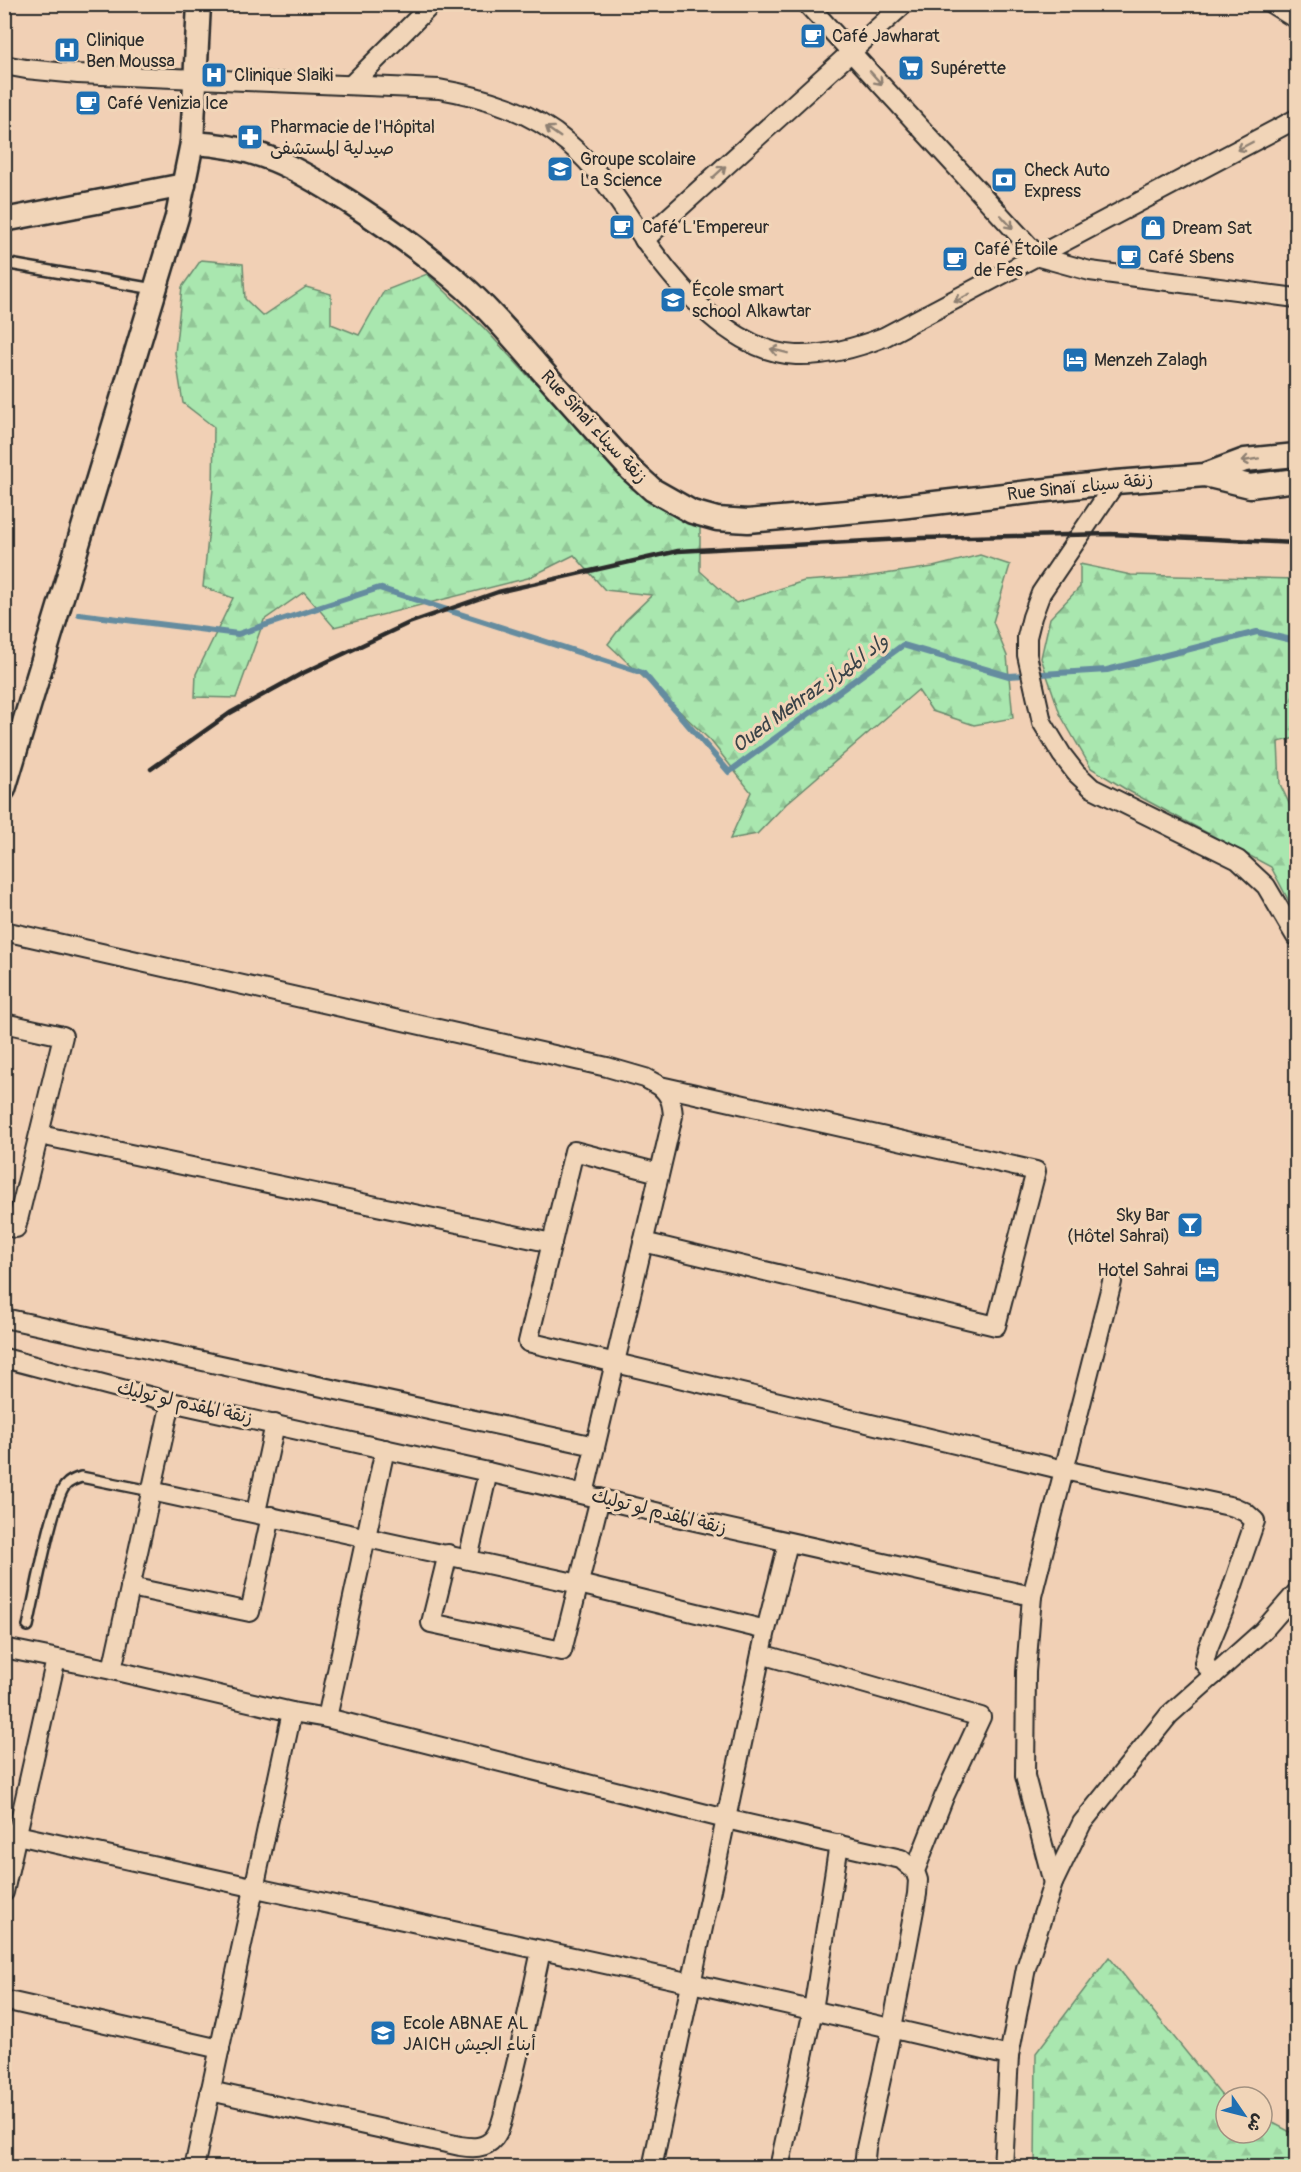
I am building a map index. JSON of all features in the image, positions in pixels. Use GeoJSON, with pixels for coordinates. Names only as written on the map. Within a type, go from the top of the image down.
{"type":"FeatureCollection","features":[{"type":"Feature","properties":{"kind":"street"},"geometry":{"type":"LineString","coordinates":[[4,789],[177,216],[192,143],[199,4]]}},
{"type":"Feature","properties":{"kind":"street"},"geometry":{"type":"LineString","coordinates":[[351,85],[432,4]]}},
{"type":"Feature","properties":{"kind":"street"},"geometry":{"type":"LineString","coordinates":[[807,4],[1039,257],[1090,271],[1296,298]]}},
{"type":"Feature","properties":{"kind":"street"},"geometry":{"type":"LineString","coordinates":[[644,240],[904,4]]}},
{"type":"Feature","properties":{"kind":"street"},"geometry":{"type":"LineString","coordinates":[[1272,4],[1296,19]]}},
{"type":"Feature","properties":{"kind":"street"},"geometry":{"type":"LineString","coordinates":[[4,65],[78,74],[439,89],[471,95],[504,105],[537,121],[567,142],[591,165],[618,199],[644,240],[699,305],[732,332],[761,346],[794,355],[824,354],[855,348],[885,337],[1296,119]]}},
{"type":"Feature","properties":{"kind":"street","name":"Rue Sinaï زنقة سيناء"},"geometry":{"type":"LineString","coordinates":[[192,143],[219,144],[270,157],[335,193],[399,236],[465,288],[498,320],[631,470],[652,490],[692,512],[717,519],[748,521],[891,508],[1116,482],[1205,475],[1245,460],[1296,455]]}},
{"type":"Feature","properties":{"kind":"street"},"geometry":{"type":"LineString","coordinates":[[4,220],[184,185]]}},
{"type":"Feature","properties":{"kind":"street","name":"Rue Sinaï زنقة سيناء"},"geometry":{"type":"LineString","coordinates":[[1205,475],[1250,486],[1296,480]]}},
{"type":"Feature","properties":{"kind":"street"},"geometry":{"type":"LineString","coordinates":[[1116,482],[1041,593],[1032,617],[1027,655],[1042,722],[1076,773],[1092,788],[1238,860],[1266,886],[1296,937]]}},
{"type":"Feature","properties":{"kind":"street"},"geometry":{"type":"LineString","coordinates":[[4,931],[607,1067],[645,1078],[669,1094],[673,1116],[595,1446],[592,1496],[579,1584],[562,1651],[431,1623],[448,1554]]}},
{"type":"Feature","properties":{"kind":"street"},"geometry":{"type":"LineString","coordinates":[[4,1023],[63,1036],[16,1228],[4,1226]]}},
{"type":"Feature","properties":{"kind":"street"},"geometry":{"type":"LineString","coordinates":[[643,1242],[996,1326],[1036,1171],[660,1086]]}},
{"type":"Feature","properties":{"kind":"street"},"geometry":{"type":"LineString","coordinates":[[40,1135],[552,1243]]}},
{"type":"Feature","properties":{"kind":"street"},"geometry":{"type":"LineString","coordinates":[[659,1173],[574,1151],[528,1342],[1064,1470],[1234,1507],[1245,1512],[1255,1521],[1204,1663],[1214,1675]]}},
{"type":"Feature","properties":{"kind":"street"},"geometry":{"type":"LineString","coordinates":[[1053,1882],[1025,1776],[1026,1672],[1032,1596],[1112,1282]]}},
{"type":"Feature","properties":{"kind":"street"},"geometry":{"type":"LineString","coordinates":[[4,1318],[595,1446]]}},
{"type":"Feature","properties":{"kind":"street","name":"زنقة المقدم لو توليك"},"geometry":{"type":"LineString","coordinates":[[4,1358],[171,1402],[1032,1596]]}},
{"type":"Feature","properties":{"kind":"street"},"geometry":{"type":"LineString","coordinates":[[112,1670],[171,1402]]}},
{"type":"Feature","properties":{"kind":"street"},"geometry":{"type":"LineString","coordinates":[[130,1587],[250,1612],[275,1424]]}},
{"type":"Feature","properties":{"kind":"street"},"geometry":{"type":"LineString","coordinates":[[327,1718],[385,1449]]}},
{"type":"Feature","properties":{"kind":"street"},"geometry":{"type":"LineString","coordinates":[[468,1559],[488,1472]]}},
{"type":"Feature","properties":{"kind":"street"},"geometry":{"type":"LineString","coordinates":[[151,1491],[448,1554],[766,1630]]}},
{"type":"Feature","properties":{"kind":"street"},"geometry":{"type":"LineString","coordinates":[[652,2168],[766,1630],[788,1542]]}},
{"type":"Feature","properties":{"kind":"street"},"geometry":{"type":"LineString","coordinates":[[1004,2168],[1009,2056],[1026,1968],[1053,1882],[1082,1823],[1169,1715],[1263,1632],[1296,1593]]}},
{"type":"Feature","properties":{"kind":"street"},"geometry":{"type":"LineString","coordinates":[[4,1648],[327,1718],[726,1819],[901,1859],[915,1871],[918,1880],[917,1894],[892,2028],[866,2148],[864,2168]]}},
{"type":"Feature","properties":{"kind":"street"},"geometry":{"type":"LineString","coordinates":[[761,1654],[981,1717],[944,1797],[915,1871]]}},
{"type":"Feature","properties":{"kind":"street"},"geometry":{"type":"LineString","coordinates":[[4,1892],[11,1833],[56,1659]]}},
{"type":"Feature","properties":{"kind":"street"},"geometry":{"type":"LineString","coordinates":[[194,2168],[292,1712]]}},
{"type":"Feature","properties":{"kind":"street"},"geometry":{"type":"LineString","coordinates":[[11,1833],[253,1888],[692,1982],[1009,2056]]}},
{"type":"Feature","properties":{"kind":"street"},"geometry":{"type":"LineString","coordinates":[[778,2168],[813,2010],[839,1844]]}},
{"type":"Feature","properties":{"kind":"street"},"geometry":{"type":"LineString","coordinates":[[210,2091],[460,2146],[479,2147],[488,2144],[495,2137],[501,2124],[516,2068],[541,1951]]}},
{"type":"Feature","properties":{"kind":"street"},"geometry":{"type":"LineString","coordinates":[[4,2000],[220,2049]]}},
{"type":"Feature","properties":{"kind":"lane"},"geometry":{"type":"LineString","coordinates":[[4,263],[154,289]]}},
{"type":"Feature","properties":{"kind":"lane"},"geometry":{"type":"LineString","coordinates":[[28,1626],[55,1507],[64,1486],[81,1477],[151,1491]]}},
{"type":"Feature","properties":{"kind":"green space"},"geometry":{"type":"Polygon","coordinates":[[[201,260],[243,264],[245,299],[263,316],[306,287],[331,294],[331,324],[359,335],[384,291],[427,274],[484,328],[529,377],[604,446],[700,522],[700,571],[736,603],[804,581],[864,577],[933,567],[980,555],[1010,565],[993,622],[1007,656],[1013,718],[974,725],[932,711],[918,690],[786,804],[757,834],[730,839],[751,792],[711,741],[608,644],[626,620],[652,595],[605,590],[574,555],[528,578],[334,627],[304,592],[264,620],[236,698],[195,697],[196,674],[233,598],[203,587],[213,489],[214,427],[183,403],[175,353],[182,287],[201,260]]]}},
{"type":"Feature","properties":{"kind":"green space"},"geometry":{"type":"Polygon","coordinates":[[[1080,564],[1131,575],[1296,579],[1296,738],[1278,742],[1280,784],[1296,818],[1296,907],[1292,907],[1271,867],[1127,790],[1091,768],[1060,714],[1041,658],[1050,618],[1080,587],[1080,564]]]}},
{"type":"Feature","properties":{"kind":"green space"},"geometry":{"type":"Polygon","coordinates":[[[1109,1957],[1214,2086],[1214,2145],[1274,2145],[1274,2123],[1296,2135],[1296,2167],[1035,2167],[1036,2053],[1109,1957]]]}},
{"type":"Feature","properties":{"kind":"waterway","name":"Oued Mehraz واد المهراز"},"geometry":{"type":"LineString","coordinates":[[79,614],[238,634],[379,588],[643,673],[729,772],[903,645],[1009,676],[1107,670],[1257,632],[1296,641]]}},
{"type":"Feature","properties":{"kind":"railway"},"geometry":{"type":"LineString","coordinates":[[151,769],[230,713],[301,674],[409,623],[498,592],[678,551],[923,538],[1111,534],[1296,543]]}},
{"type":"Feature","properties":{"kind":"place","name":"Café Jawharat"},"geometry":{"type":"Point","coordinates":[813,36]}},
{"type":"Feature","properties":{"kind":"place","name":"Clinique Ben Moussa"},"geometry":{"type":"Point","coordinates":[67,50]}},
{"type":"Feature","properties":{"kind":"place","name":"Supérette"},"geometry":{"type":"Point","coordinates":[911,68]}},
{"type":"Feature","properties":{"kind":"place","name":"Clinique Slaiki"},"geometry":{"type":"Point","coordinates":[214,75]}},
{"type":"Feature","properties":{"kind":"place","name":"Café Venizia Ice"},"geometry":{"type":"Point","coordinates":[88,103]}},
{"type":"Feature","properties":{"kind":"place","name":"Pharmacie de l'Hôpital صيدلية المستشفى"},"geometry":{"type":"Point","coordinates":[250,137]}},
{"type":"Feature","properties":{"kind":"place","name":"Groupe scolaire La Science"},"geometry":{"type":"Point","coordinates":[560,169]}},
{"type":"Feature","properties":{"kind":"place","name":"Check Auto Express"},"geometry":{"type":"Point","coordinates":[1004,180]}},
{"type":"Feature","properties":{"kind":"place","name":"Café L'Empereur"},"geometry":{"type":"Point","coordinates":[622,227]}},
{"type":"Feature","properties":{"kind":"place","name":"Dream Sat"},"geometry":{"type":"Point","coordinates":[1153,228]}},
{"type":"Feature","properties":{"kind":"place","name":"Café Sbens"},"geometry":{"type":"Point","coordinates":[1129,257]}},
{"type":"Feature","properties":{"kind":"place","name":"Café Étoile de Fes"},"geometry":{"type":"Point","coordinates":[955,259]}},
{"type":"Feature","properties":{"kind":"place","name":"École smart school Alkawtar"},"geometry":{"type":"Point","coordinates":[673,300]}},
{"type":"Feature","properties":{"kind":"place","name":"Menzeh Zalagh"},"geometry":{"type":"Point","coordinates":[1075,360]}},
{"type":"Feature","properties":{"kind":"place","name":"Sky Bar (Hôtel Sahrai)"},"geometry":{"type":"Point","coordinates":[1190,1225]}},
{"type":"Feature","properties":{"kind":"place","name":"Hotel Sahrai"},"geometry":{"type":"Point","coordinates":[1207,1270]}},
{"type":"Feature","properties":{"kind":"place","name":"Ecole ABNAE AL JAICH أبناء الجيش"},"geometry":{"type":"Point","coordinates":[383,2033]}}]}
